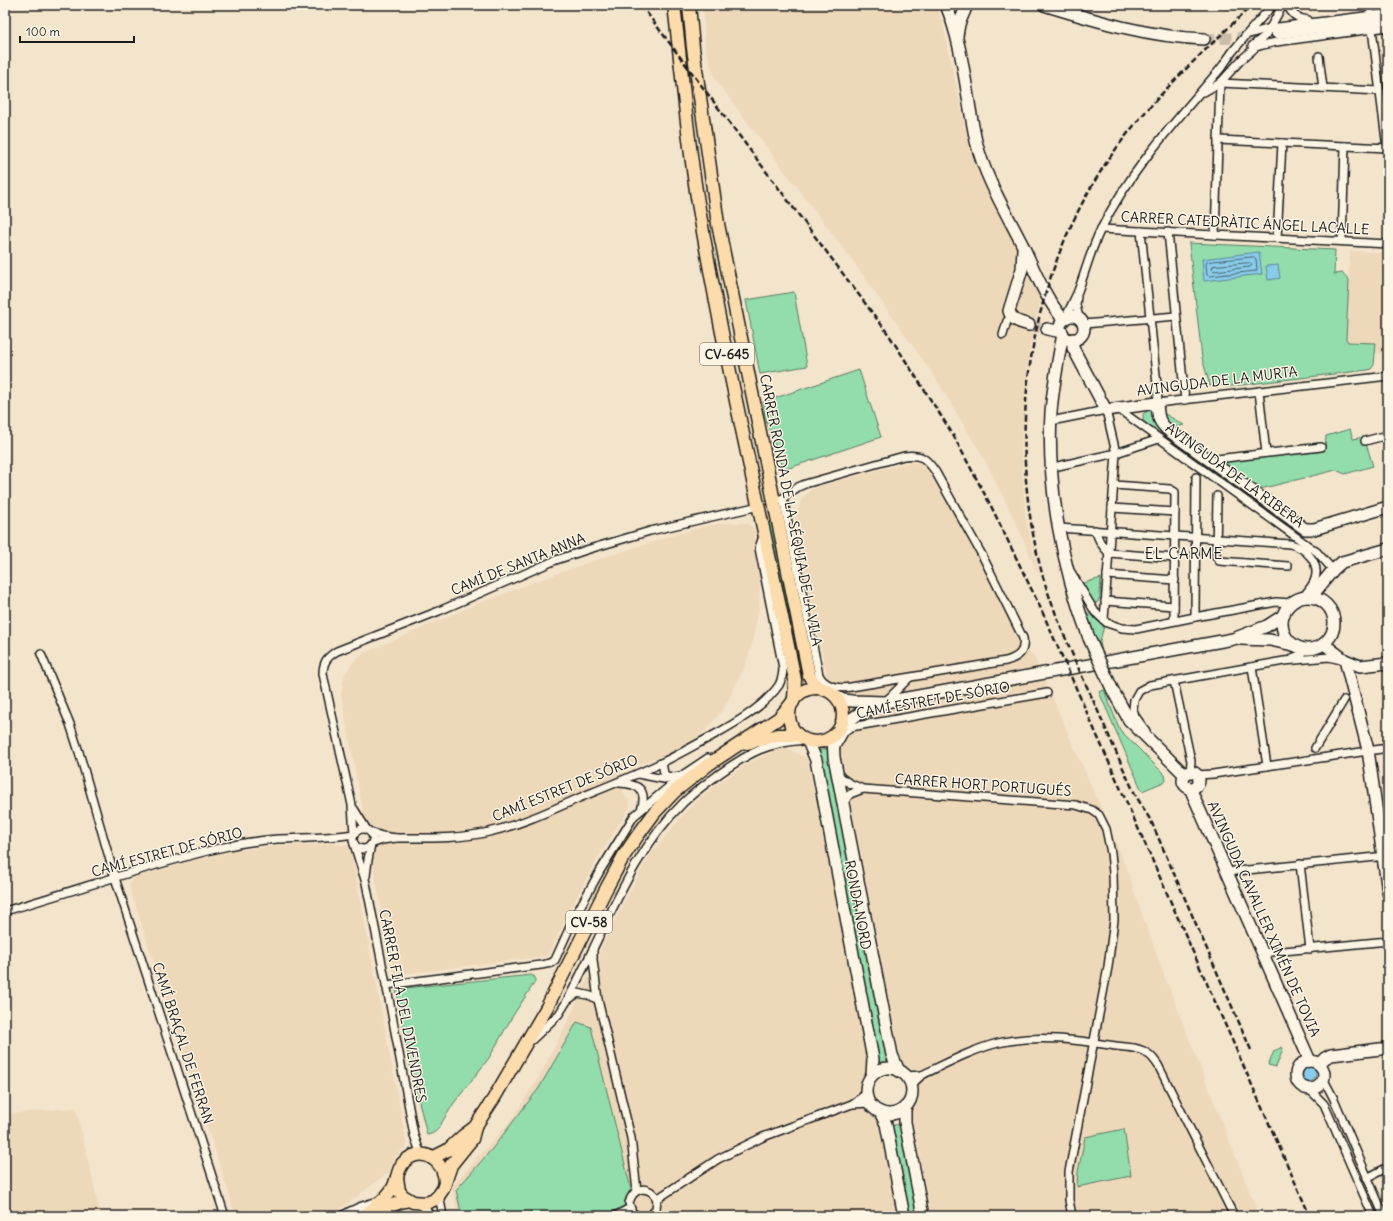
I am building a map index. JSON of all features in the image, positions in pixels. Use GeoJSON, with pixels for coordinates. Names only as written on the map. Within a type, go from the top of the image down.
{"type":"FeatureCollection","features":[{"type":"Feature","properties":{"kind":"main road","name":"CARRER RONDA DE LA SÉQUIA DE LA VILA"},"geometry":{"type":"LineString","coordinates":[[674,5],[691,156],[698,203],[725,346],[796,680],[793,700]]}},
{"type":"Feature","properties":{"kind":"main road","name":"CARRER RONDA DE LA SÉQUIA DE LA VILA"},"geometry":{"type":"LineString","coordinates":[[690,5],[693,48],[718,224],[778,500],[809,675],[819,683]]}},
{"type":"Feature","properties":{"kind":"main road"},"geometry":{"type":"LineString","coordinates":[[793,700],[800,693],[819,683],[824,689],[834,695],[839,701],[843,710],[843,718],[840,727],[833,737],[821,742],[804,739]]}},
{"type":"Feature","properties":{"kind":"main road","name":"CV-58"},"geometry":{"type":"LineString","coordinates":[[439,1195],[443,1189],[452,1165],[472,1139],[475,1127],[547,1007],[623,857],[638,835],[655,812],[674,792],[701,770],[779,718],[793,700]]}},
{"type":"Feature","properties":{"kind":"main road","name":"CV-645"},"geometry":{"type":"LineString","coordinates":[[793,700],[789,714],[790,722],[793,729],[804,739]]}},
{"type":"Feature","properties":{"kind":"main road","name":"CV-58"},"geometry":{"type":"LineString","coordinates":[[738,746],[771,737],[804,739]]}},
{"type":"Feature","properties":{"kind":"main road","name":"CV-58"},"geometry":{"type":"LineString","coordinates":[[364,1216],[384,1200],[393,1188],[398,1171],[406,1160],[448,1150],[475,1127]]}},
{"type":"Feature","properties":{"kind":"main road"},"geometry":{"type":"LineString","coordinates":[[422,1157],[440,1165],[443,1170],[445,1182]]}},
{"type":"Feature","properties":{"kind":"main road"},"geometry":{"type":"LineString","coordinates":[[397,1178],[400,1191],[413,1202]]}},
{"type":"Feature","properties":{"kind":"main road"},"geometry":{"type":"LineString","coordinates":[[376,1216],[389,1206],[402,1201],[426,1203],[434,1200],[439,1195]]}},
{"type":"Feature","properties":{"kind":"street"},"geometry":{"type":"LineString","coordinates":[[946,5],[957,37],[977,143],[984,166],[1024,247],[1042,288],[1057,313],[1064,319]]}},
{"type":"Feature","properties":{"kind":"street"},"geometry":{"type":"LineString","coordinates":[[954,5],[967,5],[959,24],[957,37]]}},
{"type":"Feature","properties":{"kind":"street"},"geometry":{"type":"LineString","coordinates":[[1044,5],[1107,24],[1168,37],[1204,39]]}},
{"type":"Feature","properties":{"kind":"street"},"geometry":{"type":"LineString","coordinates":[[1273,5],[1246,35],[1220,69],[1177,118],[1139,166],[1119,196],[1101,229],[1087,262],[1077,291],[1061,326],[1062,333],[1056,368],[1051,421],[1051,468],[1059,528],[1074,598],[1089,638],[1113,691],[1130,720],[1153,744],[1191,774],[1213,774],[1388,748]]}},
{"type":"Feature","properties":{"kind":"street"},"geometry":{"type":"LineString","coordinates":[[1273,30],[1283,5]]}},
{"type":"Feature","properties":{"kind":"street"},"geometry":{"type":"LineString","coordinates":[[1288,5],[1291,12],[1296,17],[1318,21]]}},
{"type":"Feature","properties":{"kind":"street"},"geometry":{"type":"LineString","coordinates":[[1370,5],[1371,15]]}},
{"type":"Feature","properties":{"kind":"street"},"geometry":{"type":"LineString","coordinates":[[1246,35],[1318,21],[1388,13]]}},
{"type":"Feature","properties":{"kind":"street"},"geometry":{"type":"LineString","coordinates":[[1241,60],[1247,49],[1273,30],[1388,19]]}},
{"type":"Feature","properties":{"kind":"street"},"geometry":{"type":"LineString","coordinates":[[1197,96],[1220,83],[1241,60],[1256,47],[1276,42],[1388,27]]}},
{"type":"Feature","properties":{"kind":"street"},"geometry":{"type":"LineString","coordinates":[[1218,140],[1388,148],[1372,29]]}},
{"type":"Feature","properties":{"kind":"street"},"geometry":{"type":"LineString","coordinates":[[1319,56],[1323,88]]}},
{"type":"Feature","properties":{"kind":"street"},"geometry":{"type":"LineString","coordinates":[[1220,83],[1380,91]]}},
{"type":"Feature","properties":{"kind":"street"},"geometry":{"type":"LineString","coordinates":[[1215,235],[1220,83]]}},
{"type":"Feature","properties":{"kind":"street"},"geometry":{"type":"LineString","coordinates":[[1277,238],[1282,143]]}},
{"type":"Feature","properties":{"kind":"street"},"geometry":{"type":"LineString","coordinates":[[1342,242],[1345,146]]}},
{"type":"Feature","properties":{"kind":"street","name":"CARRER CATEDRÀTIC ÁNGEL LACALLE"},"geometry":{"type":"LineString","coordinates":[[1101,229],[1388,244]]}},
{"type":"Feature","properties":{"kind":"street"},"geometry":{"type":"LineString","coordinates":[[1141,231],[1158,394],[1157,403]]}},
{"type":"Feature","properties":{"kind":"street"},"geometry":{"type":"LineString","coordinates":[[1168,232],[1185,400]]}},
{"type":"Feature","properties":{"kind":"street"},"geometry":{"type":"LineString","coordinates":[[1024,247],[1022,269],[1009,311],[1011,317],[1015,321],[1029,325]]}},
{"type":"Feature","properties":{"kind":"street"},"geometry":{"type":"LineString","coordinates":[[1022,269],[1028,271],[1037,286],[1042,288]]}},
{"type":"Feature","properties":{"kind":"street"},"geometry":{"type":"LineString","coordinates":[[1047,329],[1062,333],[1067,338],[1073,339],[1080,337],[1084,331],[1076,305],[1077,291]]}},
{"type":"Feature","properties":{"kind":"street"},"geometry":{"type":"LineString","coordinates":[[1064,319],[1072,316],[1081,321],[1150,319],[1176,316]]}},
{"type":"Feature","properties":{"kind":"street"},"geometry":{"type":"LineString","coordinates":[[1003,335],[1007,321],[1011,317]]}},
{"type":"Feature","properties":{"kind":"street"},"geometry":{"type":"LineString","coordinates":[[1056,368],[1073,339]]}},
{"type":"Feature","properties":{"kind":"street","name":"AVINGUDA DE LA RIBERA"},"geometry":{"type":"LineString","coordinates":[[1073,339],[1073,348],[1111,409],[1159,439],[1317,552],[1333,570]]}},
{"type":"Feature","properties":{"kind":"street","name":"AVINGUDA DE LA MURTA"},"geometry":{"type":"LineString","coordinates":[[1051,421],[1111,409],[1259,390],[1388,376]]}},
{"type":"Feature","properties":{"kind":"street"},"geometry":{"type":"LineString","coordinates":[[1259,390],[1266,453]]}},
{"type":"Feature","properties":{"kind":"street","name":"AVINGUDA DE LA RIBERA"},"geometry":{"type":"LineString","coordinates":[[1157,403],[1158,420],[1161,425],[1305,529],[1314,529],[1388,507]]}},
{"type":"Feature","properties":{"kind":"street"},"geometry":{"type":"LineString","coordinates":[[1104,620],[1116,453],[1111,409]]}},
{"type":"Feature","properties":{"kind":"street"},"geometry":{"type":"LineString","coordinates":[[1365,441],[1388,436]]}},
{"type":"Feature","properties":{"kind":"street"},"geometry":{"type":"LineString","coordinates":[[1058,466],[1116,453],[1159,439]]}},
{"type":"Feature","properties":{"kind":"street"},"geometry":{"type":"LineString","coordinates":[[1208,460],[1321,447]]}},
{"type":"Feature","properties":{"kind":"street","name":"CAMÍ ESTRET DE SÓRIO"},"geometry":{"type":"LineString","coordinates":[[778,500],[805,484],[904,456],[915,456],[928,461],[982,555],[1022,638],[1024,647],[1018,657],[1006,661],[840,689],[825,682],[819,683]]}},
{"type":"Feature","properties":{"kind":"street"},"geometry":{"type":"LineString","coordinates":[[1195,617],[1196,477]]}},
{"type":"Feature","properties":{"kind":"street"},"geometry":{"type":"LineString","coordinates":[[1114,485],[1170,489],[1174,491],[1176,495],[1174,621]]}},
{"type":"Feature","properties":{"kind":"street"},"geometry":{"type":"LineString","coordinates":[[1217,496],[1216,556],[1219,561],[1288,566]]}},
{"type":"Feature","properties":{"kind":"street","name":"CARRER RONDA DE LA SÉQUIA DE LA VILA"},"geometry":{"type":"LineString","coordinates":[[778,500],[812,639],[819,683]]}},
{"type":"Feature","properties":{"kind":"street","name":"CAMÍ DE SANTA ANNA"},"geometry":{"type":"LineString","coordinates":[[337,651],[439,611],[556,560],[650,531],[759,506]]}},
{"type":"Feature","properties":{"kind":"street"},"geometry":{"type":"LineString","coordinates":[[1112,508],[1175,512]]}},
{"type":"Feature","properties":{"kind":"street"},"geometry":{"type":"LineString","coordinates":[[1059,528],[1216,538],[1290,544],[1298,546],[1304,549],[1311,557],[1316,571],[1315,579],[1302,599]]}},
{"type":"Feature","properties":{"kind":"street"},"geometry":{"type":"LineString","coordinates":[[1096,530],[1100,544],[1109,553],[1175,558]]}},
{"type":"Feature","properties":{"kind":"street","name":"CARRER RONDA DE LA SÉQUIA DE LA VILA"},"geometry":{"type":"LineString","coordinates":[[711,736],[746,716],[778,686],[782,678],[783,668],[759,548],[765,532]]}},
{"type":"Feature","properties":{"kind":"street"},"geometry":{"type":"LineString","coordinates":[[1293,645],[1284,632],[1282,623],[1287,608],[1302,599],[1342,562],[1388,549]]}},
{"type":"Feature","properties":{"kind":"street"},"geometry":{"type":"LineString","coordinates":[[1066,566],[1092,607],[1104,620],[1117,627],[1136,629],[1276,602],[1302,599],[1319,599],[1331,609],[1334,616],[1335,624],[1333,632],[1330,638],[1319,647],[1306,649],[1270,640],[1234,639]]}},
{"type":"Feature","properties":{"kind":"street"},"geometry":{"type":"LineString","coordinates":[[1107,574],[1174,580]]}},
{"type":"Feature","properties":{"kind":"street"},"geometry":{"type":"LineString","coordinates":[[1105,601],[1174,606]]}},
{"type":"Feature","properties":{"kind":"street"},"geometry":{"type":"LineString","coordinates":[[834,695],[843,700],[852,701],[888,701],[1234,639],[1267,626],[1284,615]]}},
{"type":"Feature","properties":{"kind":"street"},"geometry":{"type":"LineString","coordinates":[[805,654],[812,639]]}},
{"type":"Feature","properties":{"kind":"street"},"geometry":{"type":"LineString","coordinates":[[1324,644],[1345,660],[1368,750],[1386,856],[1388,892]]}},
{"type":"Feature","properties":{"kind":"street"},"geometry":{"type":"LineString","coordinates":[[1284,661],[1300,655],[1306,649]]}},
{"type":"Feature","properties":{"kind":"street","name":"CARRER FILA DEL DIVENDRES"},"geometry":{"type":"LineString","coordinates":[[337,651],[325,661],[323,666],[323,674],[352,805],[354,840],[366,882],[414,1135],[422,1157]]}},
{"type":"Feature","properties":{"kind":"street","name":"CAMÍ BRAÇAL DE FERRAN"},"geometry":{"type":"LineString","coordinates":[[41,654],[70,724],[115,878],[225,1216]]}},
{"type":"Feature","properties":{"kind":"street"},"geometry":{"type":"LineString","coordinates":[[1153,744],[1135,716],[1133,709],[1134,700],[1139,691],[1150,685],[1284,661],[1329,657],[1345,660],[1360,666],[1388,663]]}},
{"type":"Feature","properties":{"kind":"street"},"geometry":{"type":"LineString","coordinates":[[1252,667],[1267,766]]}},
{"type":"Feature","properties":{"kind":"street"},"geometry":{"type":"LineString","coordinates":[[840,727],[858,715],[888,701],[909,678]]}},
{"type":"Feature","properties":{"kind":"street"},"geometry":{"type":"LineString","coordinates":[[1174,681],[1191,762],[1191,774]]}},
{"type":"Feature","properties":{"kind":"street","name":"CAMÍ ESTRET DE SÓRIO"},"geometry":{"type":"LineString","coordinates":[[834,750],[845,731],[851,727],[1047,693]]}},
{"type":"Feature","properties":{"kind":"street"},"geometry":{"type":"LineString","coordinates":[[1315,748],[1344,700]]}},
{"type":"Feature","properties":{"kind":"street","name":"CAMÍ ESTRET DE SÓRIO"},"geometry":{"type":"LineString","coordinates":[[369,831],[382,836],[396,838],[443,838],[472,835],[506,827],[638,774],[662,763],[711,736]]}},
{"type":"Feature","properties":{"kind":"street"},"geometry":{"type":"LineString","coordinates":[[386,985],[551,963],[555,960],[574,918],[626,827],[641,810],[684,774],[723,749],[750,736]]}},
{"type":"Feature","properties":{"kind":"street","name":"RONDA NORD"},"geometry":{"type":"LineString","coordinates":[[833,737],[843,804],[892,1055],[905,1077]]}},
{"type":"Feature","properties":{"kind":"street"},"geometry":{"type":"LineString","coordinates":[[523,1049],[559,1014],[567,1001],[614,902],[638,861],[658,831],[684,802],[711,780],[751,754],[776,744],[804,739]]}},
{"type":"Feature","properties":{"kind":"street","name":"RONDA NORD"},"geometry":{"type":"LineString","coordinates":[[804,739],[816,760],[873,1059],[874,1066],[872,1075]]}},
{"type":"Feature","properties":{"kind":"street"},"geometry":{"type":"LineString","coordinates":[[662,763],[662,770],[664,774],[675,778]]}},
{"type":"Feature","properties":{"kind":"street"},"geometry":{"type":"LineString","coordinates":[[638,774],[660,779],[675,778],[684,774]]}},
{"type":"Feature","properties":{"kind":"street","name":"AVINGUDA CAVALLER XIMÉN DE TOVIA"},"geometry":{"type":"LineString","coordinates":[[1191,774],[1184,783],[1190,788],[1262,953],[1314,1063]]}},
{"type":"Feature","properties":{"kind":"street","name":"CARRER HORT PORTUGUÉS"},"geometry":{"type":"LineString","coordinates":[[838,775],[848,783],[863,789],[1076,806],[1092,810],[1099,814],[1106,829],[1111,853],[1114,920],[1112,942],[1094,1042]]}},
{"type":"Feature","properties":{"kind":"street"},"geometry":{"type":"LineString","coordinates":[[617,782],[638,786],[643,796],[641,810]]}},
{"type":"Feature","properties":{"kind":"street"},"geometry":{"type":"LineString","coordinates":[[843,804],[850,794],[863,789]]}},
{"type":"Feature","properties":{"kind":"street","name":"CARRER FILA DEL DIVENDRES"},"geometry":{"type":"LineString","coordinates":[[352,805],[369,831]]}},
{"type":"Feature","properties":{"kind":"street"},"geometry":{"type":"LineString","coordinates":[[361,829],[369,831],[373,838],[371,844],[363,849],[359,848],[354,840],[361,829]]}},
{"type":"Feature","properties":{"kind":"street","name":"CAMÍ ESTRET DE SÓRIO"},"geometry":{"type":"LineString","coordinates":[[5,911],[224,847],[249,842],[278,839],[340,836],[354,840]]}},
{"type":"Feature","properties":{"kind":"street","name":"CAMÍ ESTRET DE SÓRIO"},"geometry":{"type":"LineString","coordinates":[[371,844],[382,840],[396,838]]}},
{"type":"Feature","properties":{"kind":"street","name":"CARRER FILA DEL DIVENDRES"},"geometry":{"type":"LineString","coordinates":[[366,882],[371,844]]}},
{"type":"Feature","properties":{"kind":"street"},"geometry":{"type":"LineString","coordinates":[[1227,872],[1386,856]]}},
{"type":"Feature","properties":{"kind":"street"},"geometry":{"type":"LineString","coordinates":[[1300,864],[1310,949]]}},
{"type":"Feature","properties":{"kind":"street"},"geometry":{"type":"LineString","coordinates":[[1262,953],[1388,941]]}},
{"type":"Feature","properties":{"kind":"street"},"geometry":{"type":"LineString","coordinates":[[593,948],[598,1000],[631,1138],[637,1191]]}},
{"type":"Feature","properties":{"kind":"street"},"geometry":{"type":"LineString","coordinates":[[567,1001],[578,993],[591,996],[598,1000]]}},
{"type":"Feature","properties":{"kind":"street"},"geometry":{"type":"LineString","coordinates":[[905,1077],[922,1075],[974,1051],[1011,1041],[1046,1038],[1094,1042],[1144,1051],[1152,1057],[1158,1065],[1234,1216]]}},
{"type":"Feature","properties":{"kind":"street"},"geometry":{"type":"LineString","coordinates":[[1072,1216],[1069,1200],[1069,1172],[1094,1042]]}},
{"type":"Feature","properties":{"kind":"street"},"geometry":{"type":"LineString","coordinates":[[1373,1216],[1324,1104],[1309,1089],[1300,1086],[1296,1077],[1296,1072],[1301,1064],[1314,1063],[1331,1055],[1388,1048]]}},
{"type":"Feature","properties":{"kind":"street"},"geometry":{"type":"LineString","coordinates":[[1309,1089],[1318,1086],[1324,1073],[1314,1063]]}},
{"type":"Feature","properties":{"kind":"street"},"geometry":{"type":"LineString","coordinates":[[872,1075],[885,1068],[892,1068],[905,1077],[912,1093],[910,1100],[900,1111],[886,1114],[880,1112]]}},
{"type":"Feature","properties":{"kind":"street","name":"CV-645"},"geometry":{"type":"LineString","coordinates":[[868,1099],[866,1087],[872,1075]]}},
{"type":"Feature","properties":{"kind":"street"},"geometry":{"type":"LineString","coordinates":[[1323,1078],[1334,1099],[1384,1216],[1388,1215]]}},
{"type":"Feature","properties":{"kind":"street"},"geometry":{"type":"LineString","coordinates":[[657,1199],[718,1159],[763,1136],[868,1099],[880,1112],[886,1124],[904,1216]]}},
{"type":"Feature","properties":{"kind":"street"},"geometry":{"type":"LineString","coordinates":[[905,1107],[905,1122],[923,1216]]}},
{"type":"Feature","properties":{"kind":"street"},"geometry":{"type":"LineString","coordinates":[[1367,1178],[1388,1167]]}},
{"type":"Feature","properties":{"kind":"street"},"geometry":{"type":"LineString","coordinates":[[637,1216],[630,1208],[630,1198],[641,1189],[651,1191],[657,1199],[656,1209],[650,1216]]}},
{"type":"Feature","properties":{"kind":"street"},"geometry":{"type":"LineString","coordinates":[[439,1195],[443,1216]]}},
{"type":"Feature","properties":{"kind":"street"},"geometry":{"type":"LineString","coordinates":[[342,1216],[368,1203],[384,1200]]}},
{"type":"Feature","properties":{"kind":"street"},"geometry":{"type":"LineString","coordinates":[[413,1202],[425,1208],[431,1216]]}},
{"type":"Feature","properties":{"kind":"street"},"geometry":{"type":"LineString","coordinates":[[615,1216],[630,1208]]}},
{"type":"Feature","properties":{"kind":"shaded area"},"geometry":{"type":"Polygon","coordinates":[[[703,5],[935,5],[942,20],[966,132],[1020,254],[1041,296],[1030,345],[1021,450],[1025,515],[1039,576],[1015,521],[985,460],[935,377],[850,257],[715,79],[705,47],[703,5]]]}},
{"type":"Feature","properties":{"kind":"shaded area"},"geometry":{"type":"Polygon","coordinates":[[[1350,251],[1388,253],[1388,354],[1375,353],[1376,344],[1348,342],[1346,339],[1350,251]]]}},
{"type":"Feature","properties":{"kind":"shaded area"},"geometry":{"type":"Polygon","coordinates":[[[910,462],[924,464],[980,562],[1021,646],[1034,656],[1129,875],[1166,980],[1259,1216],[931,1216],[827,675],[805,571],[796,517],[800,503],[812,489],[910,462]]]}},
{"type":"Feature","properties":{"kind":"shaded area"},"geometry":{"type":"Polygon","coordinates":[[[723,523],[747,523],[753,528],[757,545],[760,572],[759,608],[751,647],[745,666],[724,708],[706,730],[677,750],[621,772],[624,795],[629,800],[630,807],[597,859],[549,954],[546,956],[394,975],[341,694],[345,674],[353,662],[362,654],[475,605],[542,579],[677,534],[723,523]]]}},
{"type":"Feature","properties":{"kind":"shaded area"},"geometry":{"type":"Polygon","coordinates":[[[786,746],[792,751],[807,758],[871,1069],[864,1079],[861,1088],[862,1101],[871,1116],[881,1122],[900,1216],[458,1216],[452,1186],[510,1122],[540,1075],[567,1023],[611,927],[646,861],[685,812],[702,796],[750,762],[786,746]]]}},
{"type":"Feature","properties":{"kind":"shaded area"},"geometry":{"type":"Polygon","coordinates":[[[332,843],[348,846],[351,851],[407,1146],[394,1158],[389,1172],[331,1216],[236,1216],[129,885],[130,882],[136,877],[187,862],[233,851],[276,846],[332,843]]]}},
{"type":"Feature","properties":{"kind":"shaded area"},"geometry":{"type":"Polygon","coordinates":[[[76,1108],[101,1216],[5,1216],[5,1114],[76,1108]]]}},
{"type":"Feature","properties":{"kind":"green space"},"geometry":{"type":"Polygon","coordinates":[[[1189,243],[1335,250],[1334,274],[1343,273],[1349,280],[1346,339],[1348,342],[1376,343],[1374,365],[1368,370],[1224,387],[1223,385],[1210,386],[1202,358],[1189,243]]]}},
{"type":"Feature","properties":{"kind":"green space"},"geometry":{"type":"Polygon","coordinates":[[[794,292],[807,366],[760,374],[746,300],[794,292]]]}},
{"type":"Feature","properties":{"kind":"green space"},"geometry":{"type":"Polygon","coordinates":[[[859,370],[881,437],[783,470],[765,417],[763,402],[859,370]]]}},
{"type":"Feature","properties":{"kind":"green space"},"geometry":{"type":"Polygon","coordinates":[[[1153,407],[1184,425],[1156,433],[1143,421],[1143,414],[1153,407]]]}},
{"type":"Feature","properties":{"kind":"green space"},"geometry":{"type":"Polygon","coordinates":[[[1350,429],[1353,439],[1364,437],[1373,466],[1345,474],[1336,470],[1260,489],[1221,462],[1325,451],[1326,436],[1350,429]]]}},
{"type":"Feature","properties":{"kind":"green space"},"geometry":{"type":"Polygon","coordinates":[[[774,521],[802,660],[795,662],[767,523],[774,521]]]}},
{"type":"Feature","properties":{"kind":"green space"},"geometry":{"type":"Polygon","coordinates":[[[1101,578],[1100,597],[1098,602],[1095,603],[1091,601],[1081,584],[1101,578]]]}},
{"type":"Feature","properties":{"kind":"green space"},"geometry":{"type":"Polygon","coordinates":[[[1083,609],[1104,626],[1100,641],[1102,654],[1101,654],[1083,609]]]}},
{"type":"Feature","properties":{"kind":"green space"},"geometry":{"type":"Polygon","coordinates":[[[1104,690],[1120,730],[1165,775],[1166,781],[1142,791],[1099,692],[1104,690]]]}},
{"type":"Feature","properties":{"kind":"green space"},"geometry":{"type":"Polygon","coordinates":[[[828,749],[891,1062],[878,1064],[817,751],[828,749]]]}},
{"type":"Feature","properties":{"kind":"green space"},"geometry":{"type":"Polygon","coordinates":[[[531,975],[535,977],[535,982],[512,1017],[489,1058],[454,1103],[438,1129],[432,1134],[427,1135],[410,1064],[396,989],[531,975]]]}},
{"type":"Feature","properties":{"kind":"green space"},"geometry":{"type":"Polygon","coordinates":[[[577,1022],[591,1027],[632,1193],[631,1201],[626,1208],[596,1216],[462,1216],[456,1190],[492,1149],[539,1088],[577,1022]]]}},
{"type":"Feature","properties":{"kind":"green space"},"geometry":{"type":"Polygon","coordinates":[[[1282,1047],[1283,1049],[1276,1067],[1268,1065],[1274,1051],[1282,1047]]]}},
{"type":"Feature","properties":{"kind":"green space"},"geometry":{"type":"Polygon","coordinates":[[[901,1124],[920,1216],[907,1216],[889,1126],[901,1124]]]}},
{"type":"Feature","properties":{"kind":"green space"},"geometry":{"type":"Polygon","coordinates":[[[1124,1129],[1131,1176],[1077,1187],[1078,1172],[1085,1137],[1124,1129]]]}},
{"type":"Feature","properties":{"kind":"water"},"geometry":{"type":"Polygon","coordinates":[[[1259,252],[1262,274],[1204,281],[1202,259],[1259,252]]]}},
{"type":"Feature","properties":{"kind":"water"},"geometry":{"type":"Polygon","coordinates":[[[1278,265],[1280,278],[1268,280],[1266,266],[1278,265]]]}},
{"type":"Feature","properties":{"kind":"water"},"geometry":{"type":"Polygon","coordinates":[[[1308,1066],[1314,1068],[1316,1074],[1314,1080],[1308,1082],[1302,1080],[1300,1074],[1302,1068],[1308,1066]]]}},
{"type":"Feature","properties":{"kind":"tunnel"},"geometry":{"type":"LineString","coordinates":[[1204,39],[1235,38],[1277,33]]}},
{"type":"Feature","properties":{"kind":"tunnel"},"geometry":{"type":"LineString","coordinates":[[1029,325],[1047,329]]}},
{"type":"Feature","properties":{"kind":"railway"},"geometry":{"type":"LineString","coordinates":[[641,5],[889,335],[952,433],[991,506],[1041,609],[1310,1216]]}},
{"type":"Feature","properties":{"kind":"railway"},"geometry":{"type":"LineString","coordinates":[[1251,1050],[1151,821],[1127,777],[1056,614],[1043,577],[1031,520],[1025,462],[1026,403],[1033,344],[1047,288],[1068,233],[1095,181],[1128,133],[1172,83],[1252,5]]}},
{"type":"Feature","properties":{"kind":"district","name":"EL CARME"},"geometry":{"type":"Point","coordinates":[1184,553]}}]}
